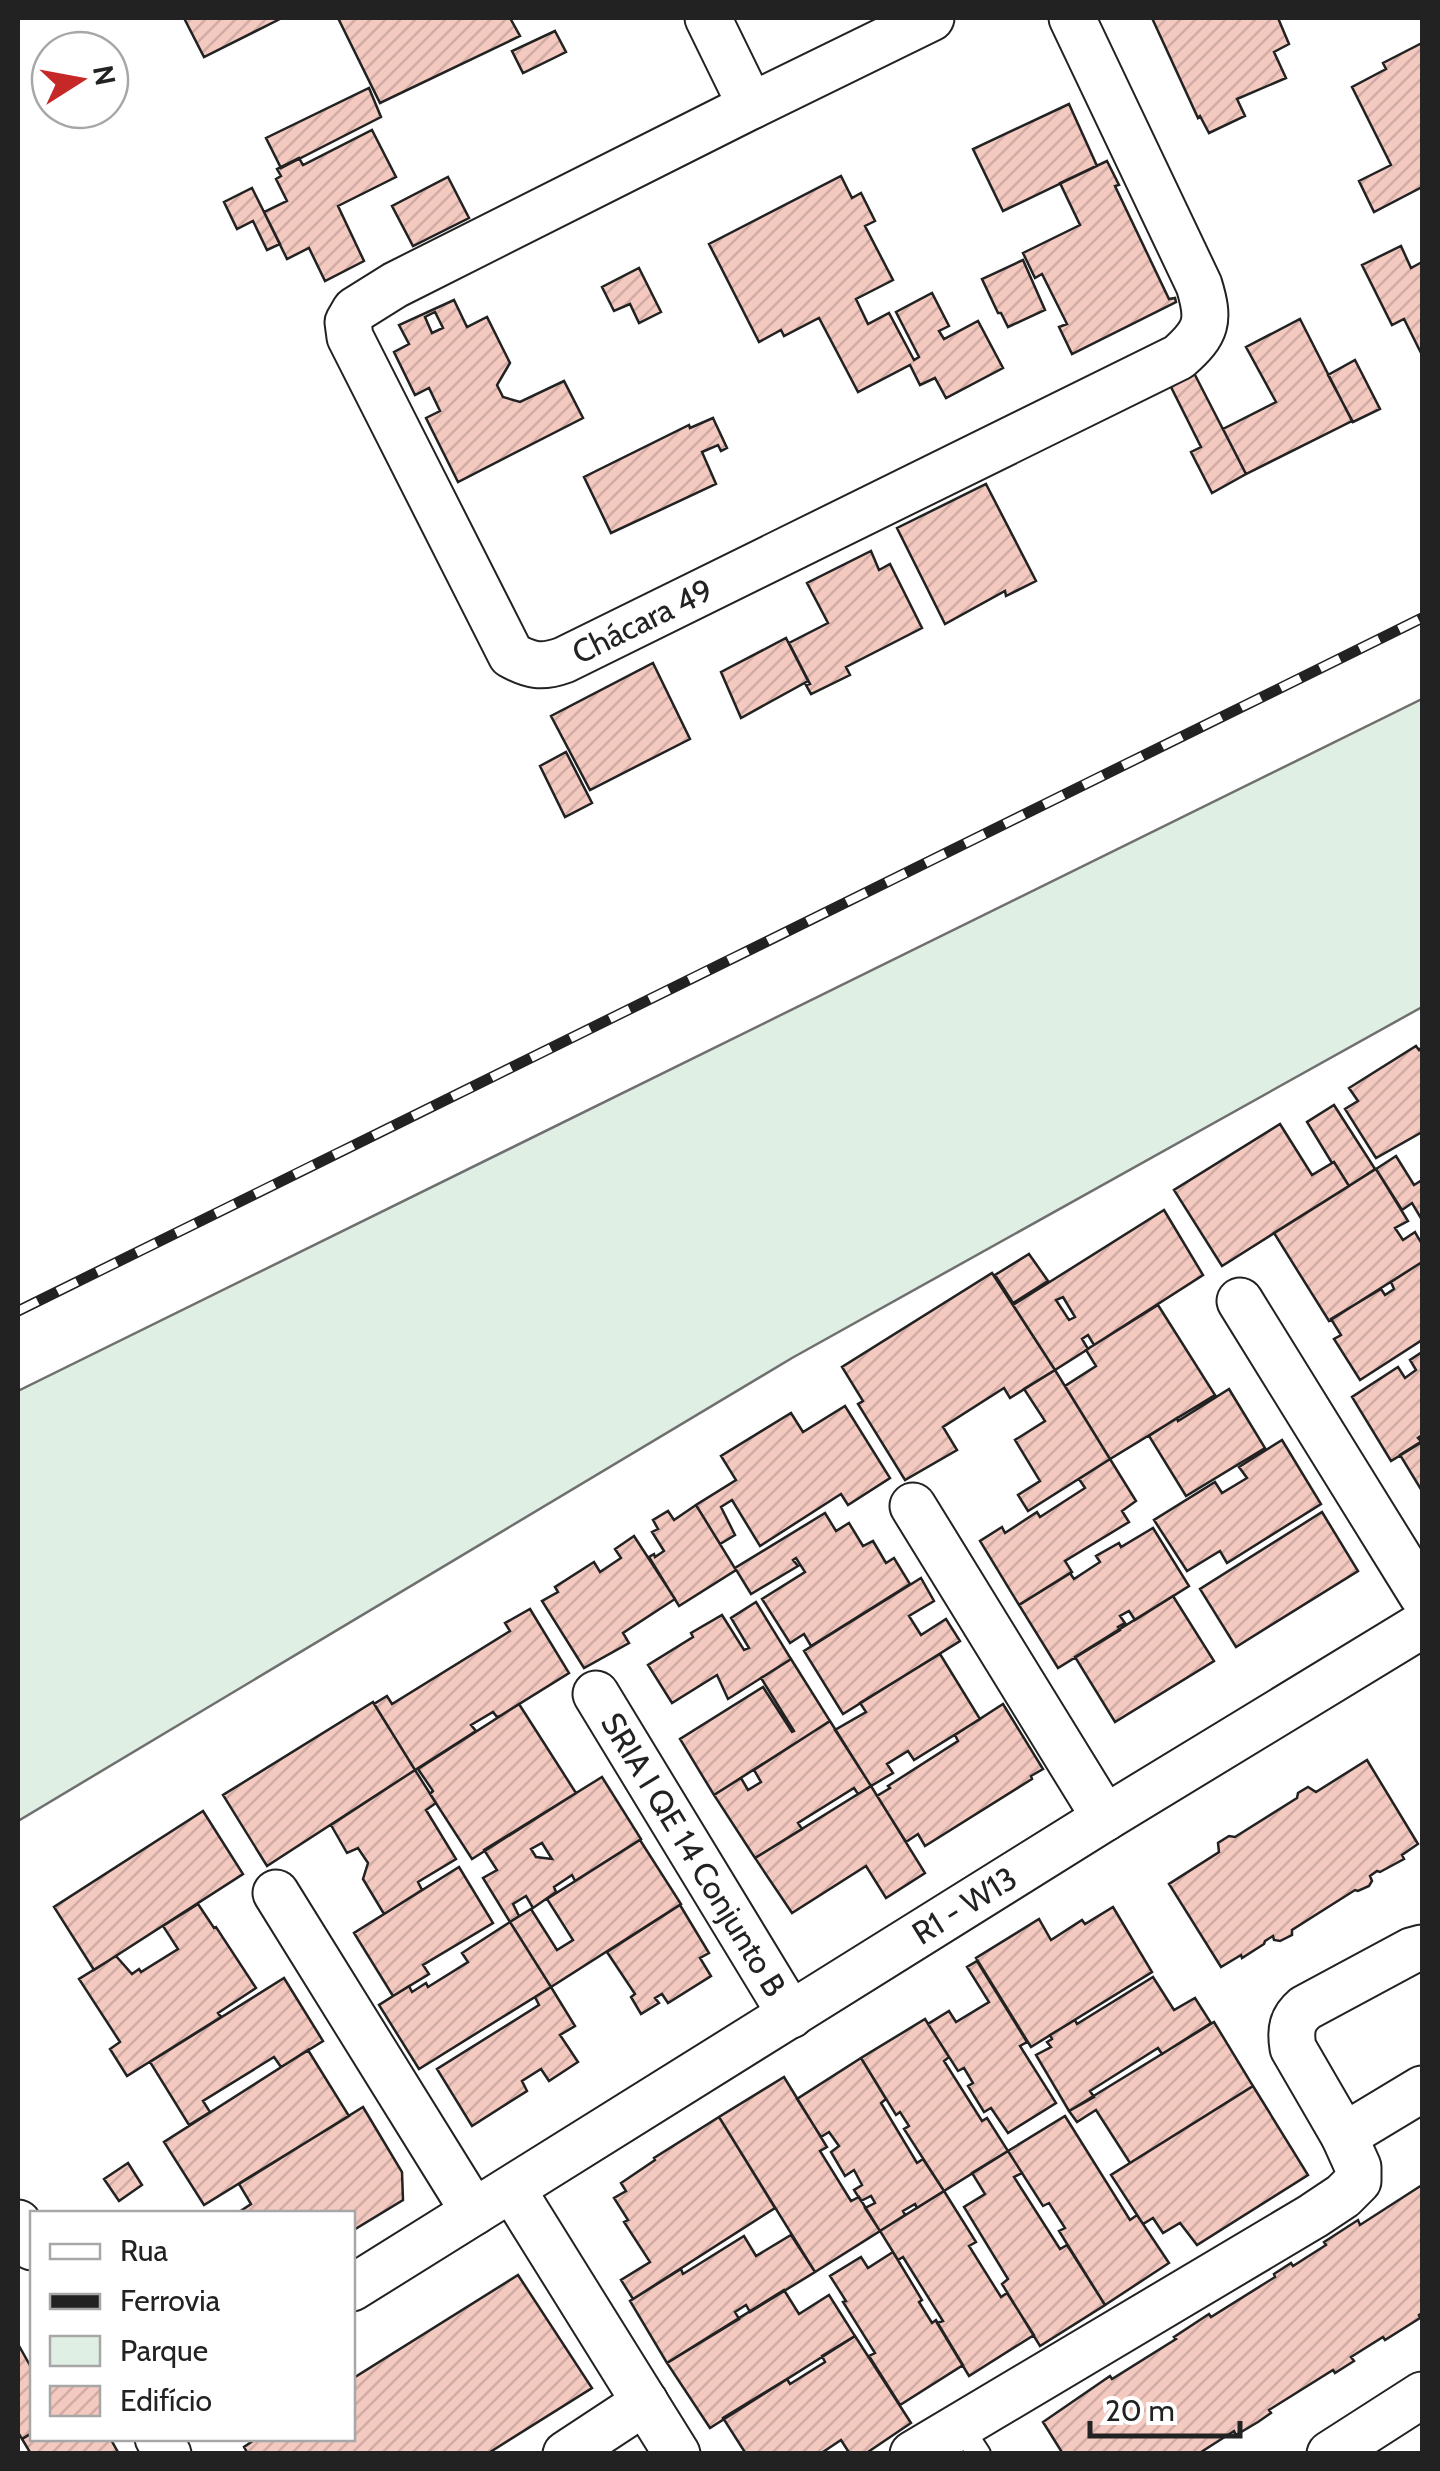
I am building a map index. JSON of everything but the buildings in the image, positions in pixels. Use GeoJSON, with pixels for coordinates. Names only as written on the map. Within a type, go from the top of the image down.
{"type":"FeatureCollection","features":[{"type":"Feature","properties":{"kind":"street"},"geometry":{"type":"LineString","coordinates":[[708,18],[751,106]]}},
{"type":"Feature","properties":{"kind":"street","name":"Chácara 49"},"geometry":{"type":"LineString","coordinates":[[931,18],[384,291],[355,310],[348,322],[350,337],[511,655],[530,666],[544,667],[581,651],[1179,357],[1195,343],[1206,324],[1198,285],[1072,18]]}},
{"type":"Feature","properties":{"kind":"street"},"geometry":{"type":"LineString","coordinates":[[1240,1301],[1422,1595]]}},
{"type":"Feature","properties":{"kind":"street"},"geometry":{"type":"LineString","coordinates":[[913,1506],[1105,1818]]}},
{"type":"Feature","properties":{"kind":"street","name":"R1 - W13"},"geometry":{"type":"LineString","coordinates":[[355,2286],[1422,1625]]}},
{"type":"Feature","properties":{"kind":"street","name":"SRIA I QE 14 Conjunto B"},"geometry":{"type":"LineString","coordinates":[[596,1694],[791,2015]]}},
{"type":"Feature","properties":{"kind":"street"},"geometry":{"type":"LineString","coordinates":[[276,1894],[474,2212]]}},
{"type":"Feature","properties":{"kind":"street"},"geometry":{"type":"LineString","coordinates":[[912,2454],[970,2439],[1343,2196],[1358,2182],[1358,2166],[1293,2048],[1290,2032],[1296,2016],[1306,2008],[1422,1948]]}},
{"type":"Feature","properties":{"kind":"street"},"geometry":{"type":"LineString","coordinates":[[1344,2136],[1422,2088]]}},
{"type":"Feature","properties":{"kind":"street"},"geometry":{"type":"LineString","coordinates":[[512,2189],[676,2454]]}},
{"type":"Feature","properties":{"kind":"street"},"geometry":{"type":"LineString","coordinates":[[1330,2454],[1422,2395]]}},
{"type":"Feature","properties":{"kind":"street"},"geometry":{"type":"LineString","coordinates":[[566,2454],[644,2402]]}},
{"type":"Feature","properties":{"kind":"green space"},"geometry":{"type":"Polygon","coordinates":[[[1422,699],[1422,1007],[792,1358],[18,1821],[18,1391],[1422,699]]]}},
{"type":"Feature","properties":{"kind":"railway"},"geometry":{"type":"LineString","coordinates":[[18,1311],[1422,618]]}}]}
